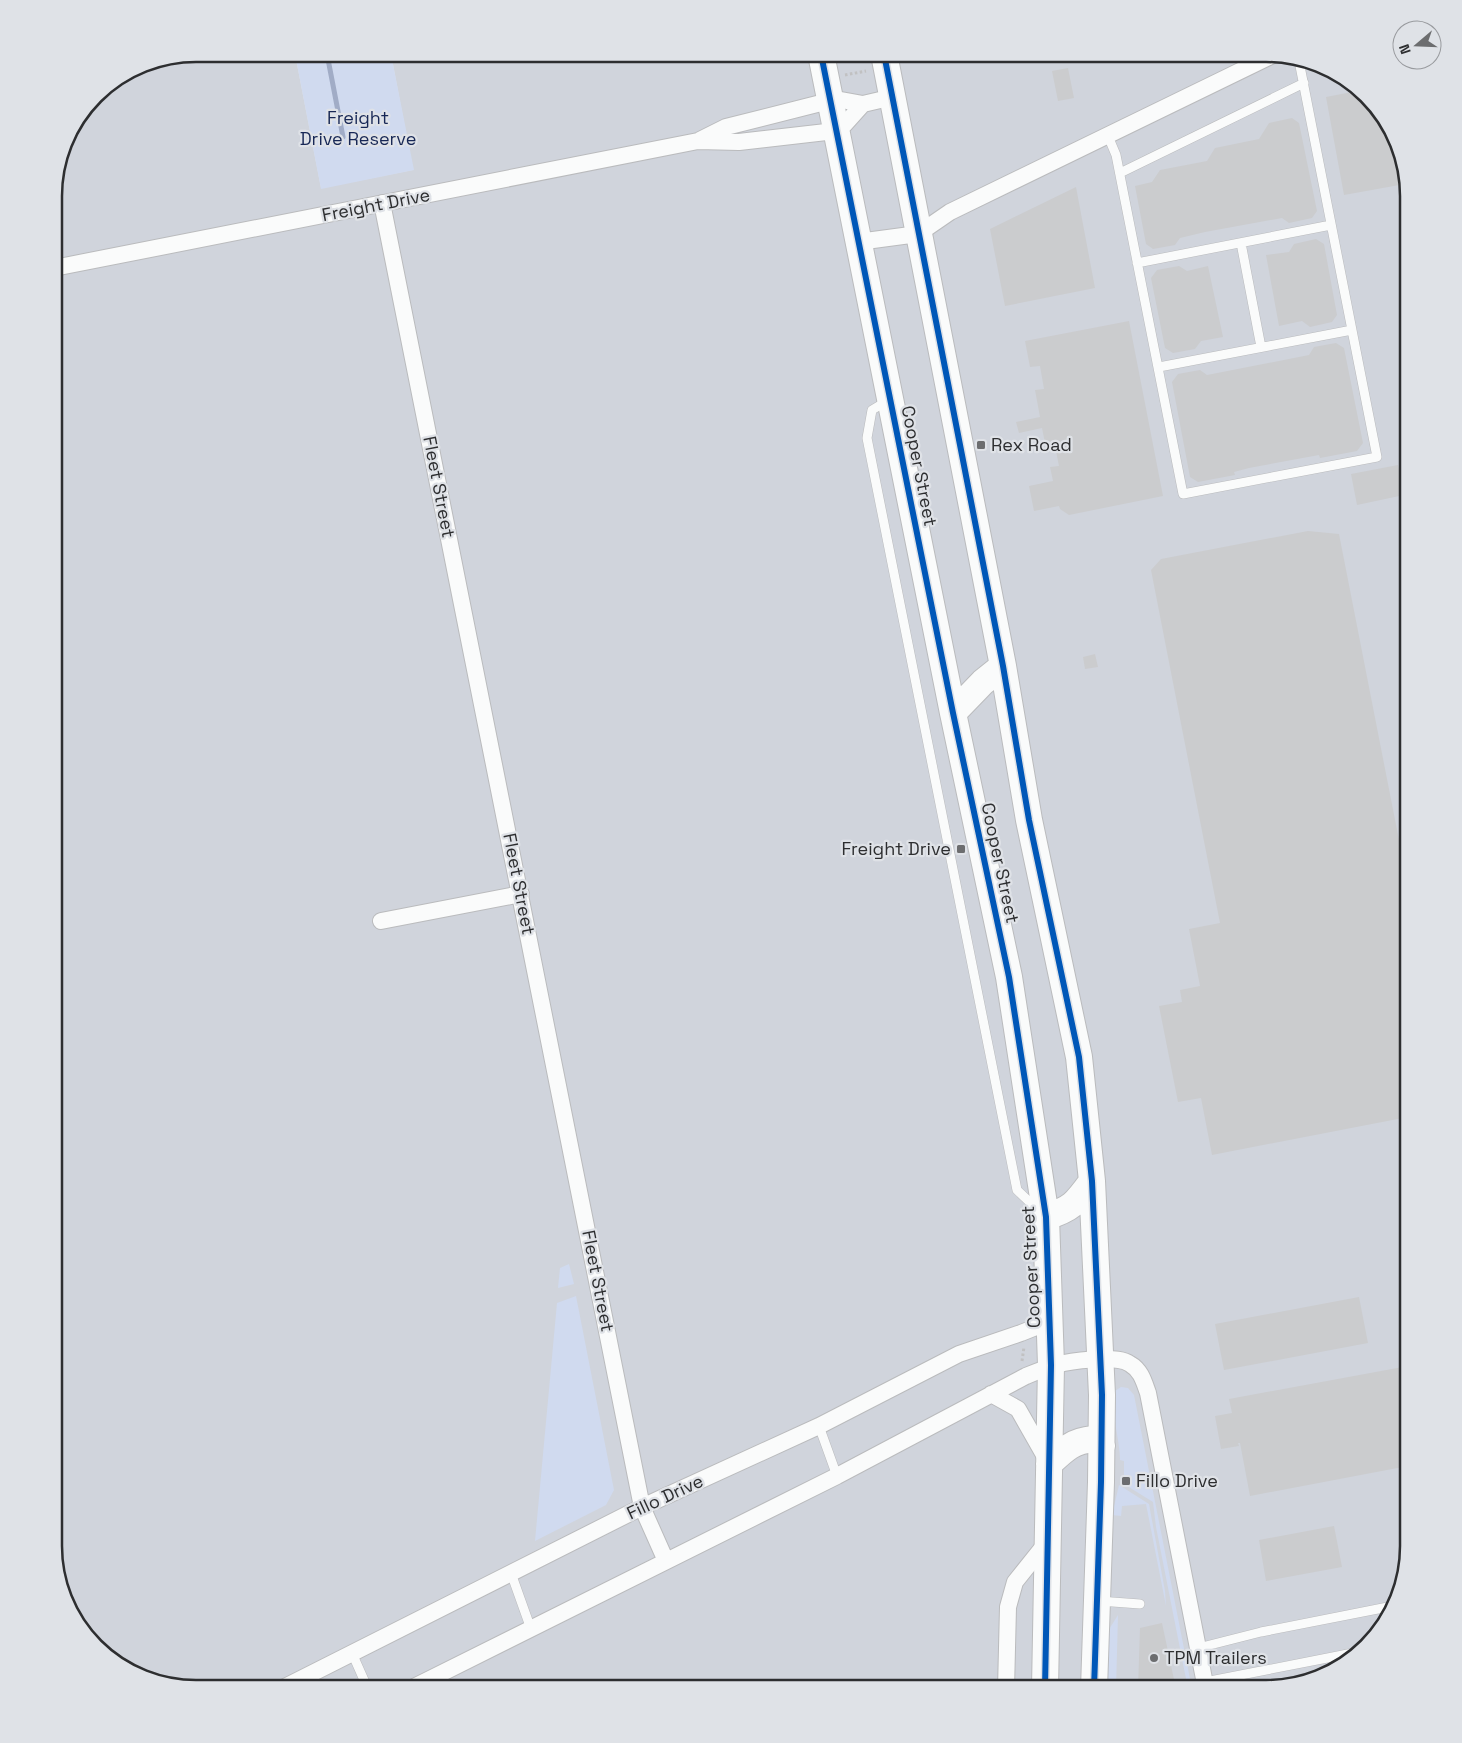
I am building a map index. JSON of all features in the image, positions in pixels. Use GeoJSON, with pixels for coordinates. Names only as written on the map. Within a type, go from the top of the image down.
{"type":"FeatureCollection","features":[{"type":"Feature","properties":{"kind":"main road","name":"Cooper Street"},"geometry":{"type":"LineString","coordinates":[[823,63],[953,713],[1008,976],[1046,1217],[1051,1365],[1045,1680]]}},
{"type":"Feature","properties":{"kind":"main road"},"geometry":{"type":"LineString","coordinates":[[876,63],[893,97],[1003,666],[1029,820],[1079,1057],[1092,1181],[1102,1396],[1094,1680]]}},
{"type":"Feature","properties":{"kind":"main road"},"geometry":{"type":"LineString","coordinates":[[953,713],[983,682],[1003,666]]}},
{"type":"Feature","properties":{"kind":"main road"},"geometry":{"type":"LineString","coordinates":[[1046,1217],[1064,1212],[1077,1202],[1092,1181]]}},
{"type":"Feature","properties":{"kind":"main road"},"geometry":{"type":"LineString","coordinates":[[1049,1464],[1068,1447],[1081,1440],[1093,1439],[1102,1446]]}},
{"type":"Feature","properties":{"kind":"street"},"geometry":{"type":"LineString","coordinates":[[858,242],[918,234],[950,212],[1257,63]]}},
{"type":"Feature","properties":{"kind":"street","name":"Freight Drive"},"geometry":{"type":"LineString","coordinates":[[698,141],[726,127],[829,101],[841,100],[863,104],[893,97]]}},
{"type":"Feature","properties":{"kind":"street"},"geometry":{"type":"LineString","coordinates":[[835,131],[845,124],[863,104]]}},
{"type":"Feature","properties":{"kind":"street","name":"Freight Drive"},"geometry":{"type":"LineString","coordinates":[[63,266],[698,141],[739,142],[835,131]]}},
{"type":"Feature","properties":{"kind":"street","name":"Fleet Street"},"geometry":{"type":"LineString","coordinates":[[382,203],[642,1507],[666,1562]]}},
{"type":"Feature","properties":{"kind":"street"},"geometry":{"type":"LineString","coordinates":[[381,921],[521,894]]}},
{"type":"Feature","properties":{"kind":"street","name":"Fillo Drive"},"geometry":{"type":"LineString","coordinates":[[301,1680],[642,1507],[819,1426],[959,1354],[1036,1326],[1048,1312]]}},
{"type":"Feature","properties":{"kind":"street"},"geometry":{"type":"LineString","coordinates":[[428,1680],[837,1476],[991,1394],[1051,1365],[1074,1360],[1119,1360],[1130,1363],[1141,1374],[1148,1393],[1204,1680]]}},
{"type":"Feature","properties":{"kind":"street"},"geometry":{"type":"LineString","coordinates":[[991,1394],[1018,1409],[1049,1464]]}},
{"type":"Feature","properties":{"kind":"street"},"geometry":{"type":"LineString","coordinates":[[1006,1680],[1008,1607],[1015,1582],[1047,1542]]}},
{"type":"Feature","properties":{"kind":"lane"},"geometry":{"type":"LineString","coordinates":[[1108,136],[1116,155],[1120,173],[1183,494],[1377,457],[1300,67]]}},
{"type":"Feature","properties":{"kind":"lane"},"geometry":{"type":"LineString","coordinates":[[1120,173],[1304,83]]}},
{"type":"Feature","properties":{"kind":"lane"},"geometry":{"type":"LineString","coordinates":[[1137,263],[1331,225]]}},
{"type":"Feature","properties":{"kind":"lane"},"geometry":{"type":"LineString","coordinates":[[1242,243],[1261,347]]}},
{"type":"Feature","properties":{"kind":"lane"},"geometry":{"type":"LineString","coordinates":[[1159,367],[1352,330]]}},
{"type":"Feature","properties":{"kind":"lane","name":"Cooper Street"},"geometry":{"type":"LineString","coordinates":[[890,398],[872,410],[867,438],[1017,1190],[1046,1217]]}},
{"type":"Feature","properties":{"kind":"lane"},"geometry":{"type":"LineString","coordinates":[[819,1426],[837,1476]]}},
{"type":"Feature","properties":{"kind":"lane"},"geometry":{"type":"LineString","coordinates":[[511,1573],[530,1629]]}},
{"type":"Feature","properties":{"kind":"lane"},"geometry":{"type":"LineString","coordinates":[[1097,1601],[1140,1604]]}},
{"type":"Feature","properties":{"kind":"lane"},"geometry":{"type":"LineString","coordinates":[[1198,1648],[1260,1632],[1385,1607]]}},
{"type":"Feature","properties":{"kind":"lane"},"geometry":{"type":"LineString","coordinates":[[352,1654],[364,1680]]}},
{"type":"Feature","properties":{"kind":"lane"},"geometry":{"type":"LineString","coordinates":[[1232,1680],[1344,1655]]}},
{"type":"Feature","properties":{"kind":"path"},"geometry":{"type":"LineString","coordinates":[[842,76],[874,63]]}},
{"type":"Feature","properties":{"kind":"path"},"geometry":{"type":"LineString","coordinates":[[1022,1365],[1023,1342]]}},
{"type":"Feature","properties":{"kind":"shaded area"},"geometry":{"type":"Polygon","coordinates":[[[187,63],[297,63],[321,188],[413,170],[393,63],[1275,63],[1300,67],[1333,80],[1360,102],[1382,129],[1397,170],[1400,196],[1400,1547],[1395,1581],[1382,1614],[1360,1641],[1333,1663],[1292,1678],[1275,1680],[196,1680],[162,1676],[129,1663],[102,1641],[80,1614],[65,1573],[62,1547],[63,187],[67,162],[80,129],[90,115],[108,96],[137,76],[162,67],[187,63]]]}},
{"type":"Feature","properties":{"kind":"green space","name":"Freight Drive Reserve"},"geometry":{"type":"Polygon","coordinates":[[[297,63],[393,63],[414,170],[321,189],[297,63]]]}},
{"type":"Feature","properties":{"kind":"green space"},"geometry":{"type":"Polygon","coordinates":[[[569,1264],[574,1284],[558,1288],[560,1268],[569,1264]]]}},
{"type":"Feature","properties":{"kind":"green space"},"geometry":{"type":"Polygon","coordinates":[[[576,1296],[614,1490],[606,1505],[535,1541],[557,1303],[576,1296]]]}},
{"type":"Feature","properties":{"kind":"green space"},"geometry":{"type":"Polygon","coordinates":[[[1121,1387],[1128,1388],[1134,1395],[1190,1680],[1186,1680],[1156,1527],[1153,1502],[1124,1484],[1124,1461],[1120,1460],[1114,1417],[1115,1391],[1121,1387]]]}},
{"type":"Feature","properties":{"kind":"green space"},"geometry":{"type":"Polygon","coordinates":[[[1119,1485],[1149,1504],[1166,1606],[1146,1504],[1122,1506],[1121,1516],[1112,1515],[1119,1485]]]}},
{"type":"Feature","properties":{"kind":"green space"},"geometry":{"type":"Polygon","coordinates":[[[1118,1615],[1116,1680],[1107,1680],[1108,1631],[1118,1615]]]}},
{"type":"Feature","properties":{"kind":"building"},"geometry":{"type":"Polygon","coordinates":[[[1068,68],[1074,98],[1058,101],[1052,71],[1068,68]]]}},
{"type":"Feature","properties":{"kind":"building"},"geometry":{"type":"Polygon","coordinates":[[[1349,92],[1372,115],[1386,137],[1397,170],[1399,185],[1344,195],[1326,97],[1349,92]]]}},
{"type":"Feature","properties":{"kind":"building"},"geometry":{"type":"Polygon","coordinates":[[[1292,118],[1299,123],[1317,211],[1312,218],[1289,223],[1282,218],[1205,232],[1180,238],[1175,245],[1153,249],[1146,244],[1135,186],[1152,182],[1160,170],[1207,161],[1215,148],[1259,139],[1269,123],[1292,118]]]}},
{"type":"Feature","properties":{"kind":"building"},"geometry":{"type":"Polygon","coordinates":[[[1076,187],[1095,288],[1005,306],[990,229],[1076,187]]]}},
{"type":"Feature","properties":{"kind":"building"},"geometry":{"type":"Polygon","coordinates":[[[1316,239],[1324,244],[1337,315],[1332,322],[1310,327],[1302,321],[1279,326],[1266,255],[1289,252],[1294,244],[1316,239]]]}},
{"type":"Feature","properties":{"kind":"building"},"geometry":{"type":"Polygon","coordinates":[[[1179,266],[1187,271],[1208,266],[1223,337],[1201,341],[1195,349],[1173,353],[1165,348],[1151,278],[1157,270],[1179,266]]]}},
{"type":"Feature","properties":{"kind":"building"},"geometry":{"type":"Polygon","coordinates":[[[1129,321],[1163,496],[1069,515],[1060,509],[1059,506],[1034,511],[1029,486],[1053,481],[1050,467],[1059,466],[1054,441],[1045,443],[1042,428],[1019,433],[1016,422],[1040,417],[1035,390],[1044,389],[1040,366],[1030,367],[1025,341],[1129,321]]]}},
{"type":"Feature","properties":{"kind":"building"},"geometry":{"type":"Polygon","coordinates":[[[1336,343],[1344,348],[1363,443],[1357,451],[1320,458],[1319,455],[1249,468],[1234,472],[1235,475],[1198,482],[1190,477],[1172,382],[1178,374],[1200,370],[1207,375],[1309,355],[1314,347],[1336,343]]]}},
{"type":"Feature","properties":{"kind":"building"},"geometry":{"type":"Polygon","coordinates":[[[1398,465],[1400,496],[1357,505],[1351,474],[1398,465]]]}},
{"type":"Feature","properties":{"kind":"building"},"geometry":{"type":"Polygon","coordinates":[[[1308,531],[1339,534],[1400,845],[1400,1119],[1212,1155],[1201,1098],[1178,1102],[1159,1006],[1182,1002],[1180,990],[1200,986],[1189,929],[1220,923],[1151,570],[1161,559],[1308,531]]]}},
{"type":"Feature","properties":{"kind":"building"},"geometry":{"type":"Polygon","coordinates":[[[1095,654],[1098,667],[1085,669],[1083,657],[1095,654]]]}},
{"type":"Feature","properties":{"kind":"building"},"geometry":{"type":"Polygon","coordinates":[[[1359,1297],[1368,1343],[1224,1370],[1215,1324],[1359,1297]]]}},
{"type":"Feature","properties":{"kind":"building"},"geometry":{"type":"Polygon","coordinates":[[[1400,1367],[1400,1468],[1250,1496],[1240,1443],[1238,1443],[1239,1446],[1221,1449],[1215,1416],[1232,1413],[1229,1399],[1400,1367]]]}},
{"type":"Feature","properties":{"kind":"building"},"geometry":{"type":"Polygon","coordinates":[[[1334,1526],[1342,1567],[1266,1581],[1259,1540],[1334,1526]]]}},
{"type":"Feature","properties":{"kind":"building","name":"TPM Trailers"},"geometry":{"type":"Polygon","coordinates":[[[1162,1623],[1174,1680],[1138,1680],[1140,1628],[1162,1623]]]}},
{"type":"Feature","properties":{"kind":"waterway"},"geometry":{"type":"LineString","coordinates":[[329,63],[343,137]]}},
{"type":"Feature","properties":{"kind":"cycle path"},"geometry":{"type":"LineString","coordinates":[[823,63],[953,713],[1009,977],[1046,1217],[1051,1365],[1045,1680]]}},
{"type":"Feature","properties":{"kind":"cycle path"},"geometry":{"type":"LineString","coordinates":[[886,63],[1003,666],[1029,820],[1079,1057],[1092,1181],[1102,1395],[1094,1680]]}},
{"type":"Feature","properties":{"kind":"place","name":"Rex Road"},"geometry":{"type":"Point","coordinates":[981,445]}},
{"type":"Feature","properties":{"kind":"place","name":"Freight Drive"},"geometry":{"type":"Point","coordinates":[961,849]}},
{"type":"Feature","properties":{"kind":"place","name":"Fillo Drive"},"geometry":{"type":"Point","coordinates":[1126,1481]}},
{"type":"Feature","properties":{"kind":"place","name":"TPM Trailers"},"geometry":{"type":"Point","coordinates":[1154,1658]}}]}
